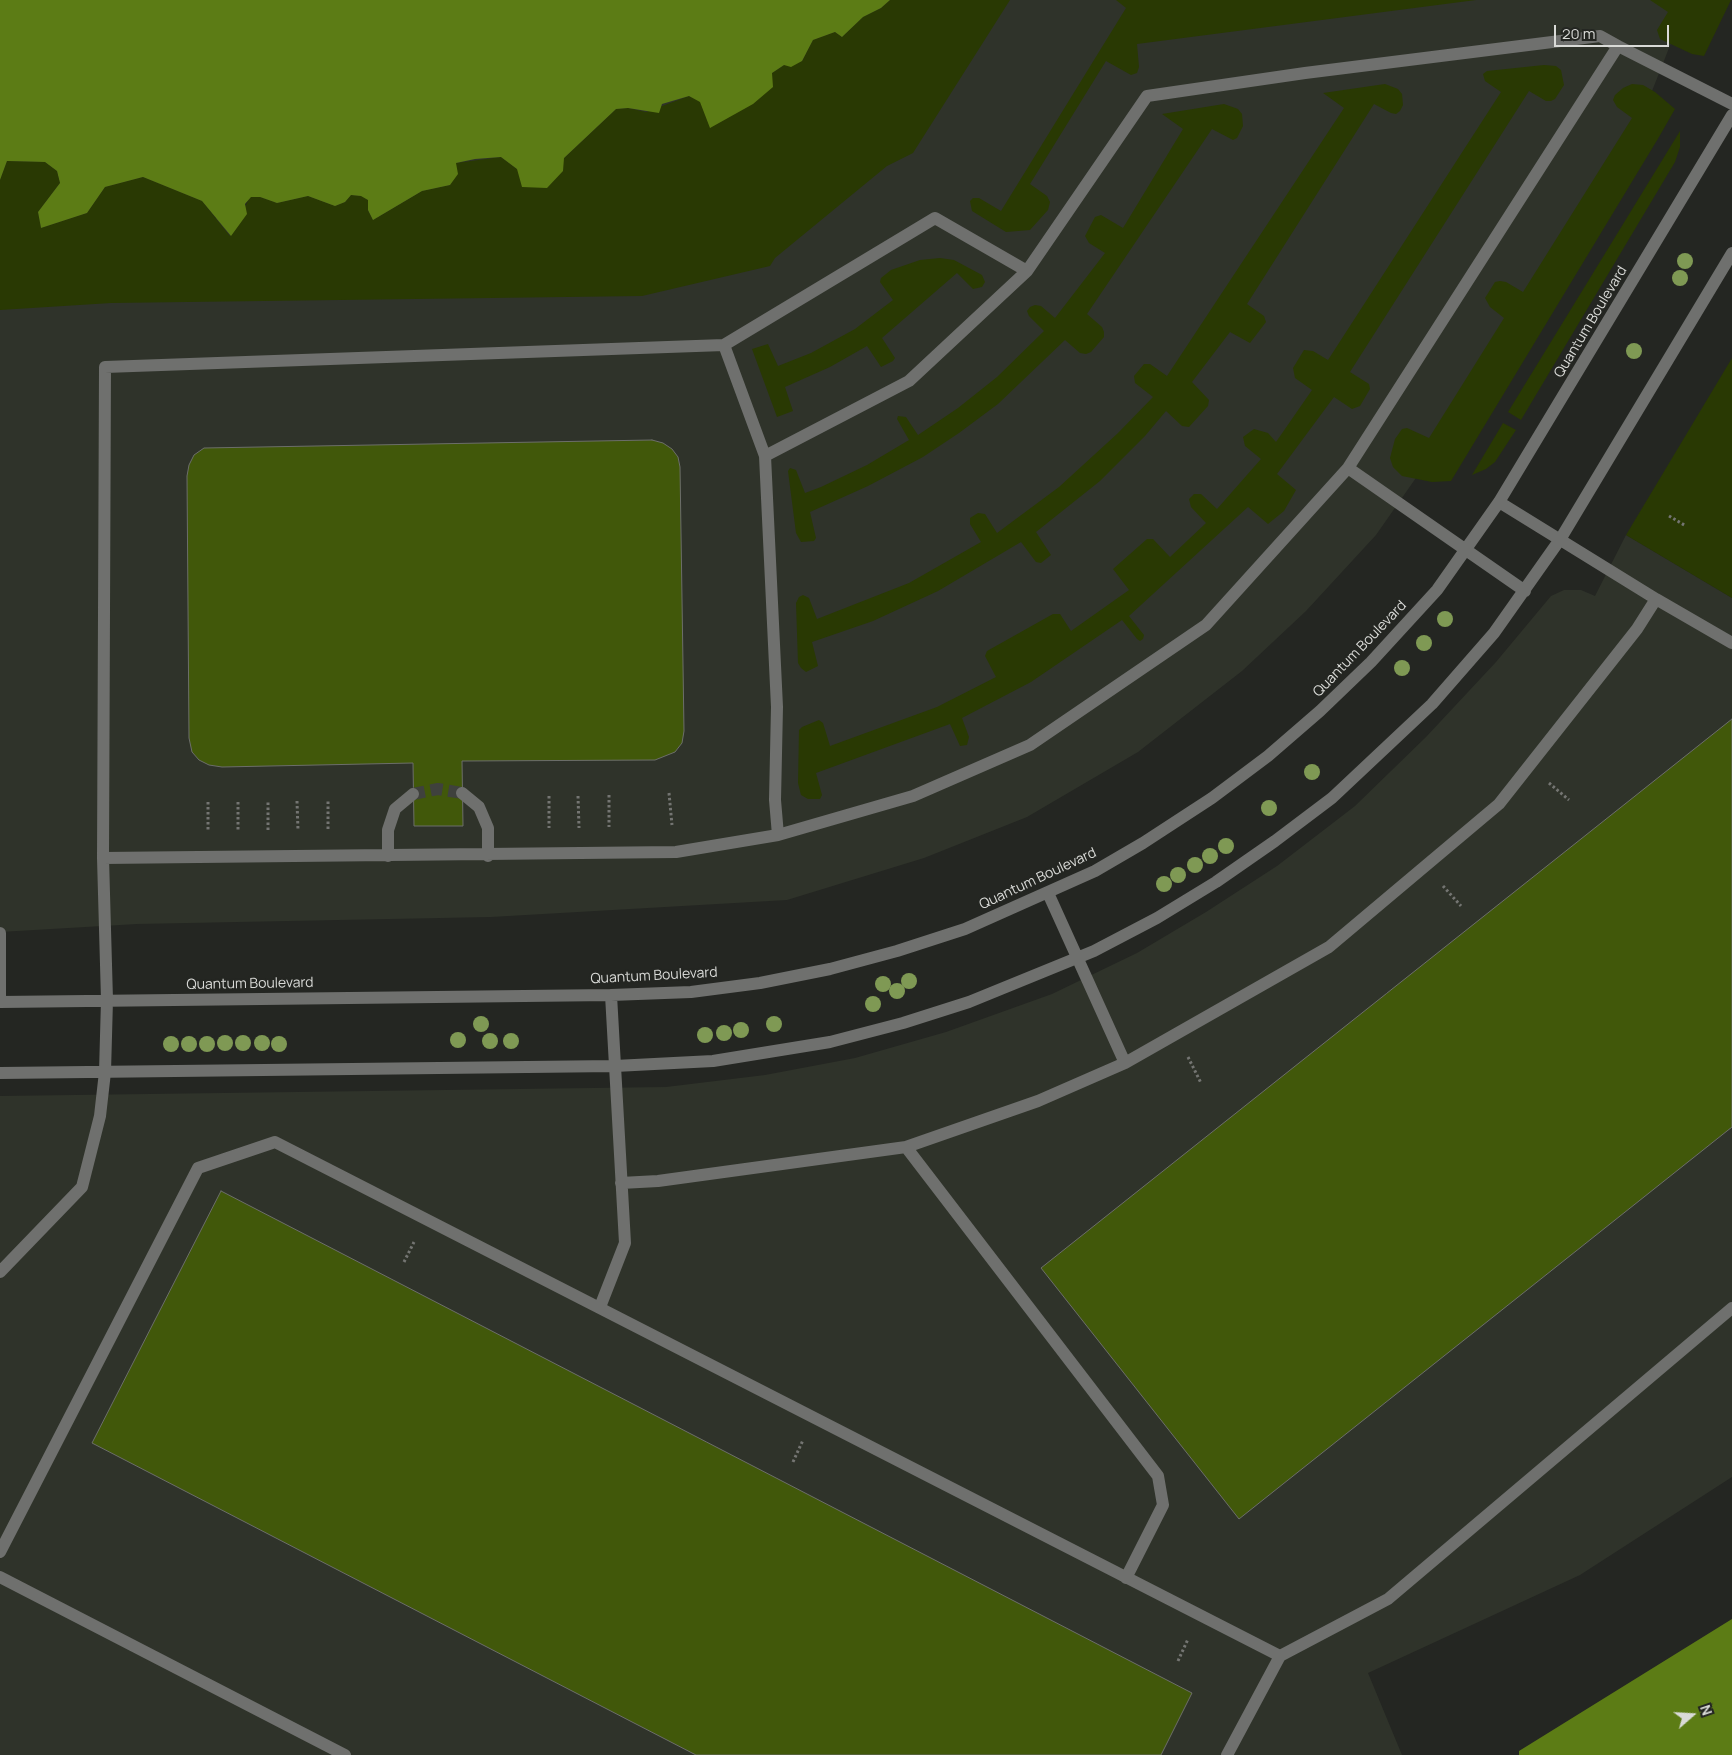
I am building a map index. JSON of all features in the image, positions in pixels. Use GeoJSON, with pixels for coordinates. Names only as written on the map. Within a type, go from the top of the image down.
{"type":"FeatureCollection","features":[{"type":"Feature","properties":{"kind":"street"},"geometry":{"type":"LineString","coordinates":[[765,456],[909,381],[1028,271],[1147,96],[1305,73],[1600,36],[1732,104]]}},
{"type":"Feature","properties":{"kind":"street"},"geometry":{"type":"LineString","coordinates":[[103,858],[488,856],[676,852],[778,835],[913,796],[1030,745],[1206,625],[1348,468],[1618,46]]}},
{"type":"Feature","properties":{"kind":"street","name":"Quantum Boulevard"},"geometry":{"type":"LineString","coordinates":[[0,1002],[611,995],[690,992],[760,983],[830,969],[897,951],[965,928],[1048,893],[1143,843],[1212,798],[1268,756],[1320,711],[1370,662],[1437,590],[1500,502],[1732,115]]}},
{"type":"Feature","properties":{"kind":"street"},"geometry":{"type":"LineString","coordinates":[[0,1272],[82,1187],[100,1116],[105,1072],[107,1000],[103,858],[105,367],[724,345],[935,218],[1028,271]]}},
{"type":"Feature","properties":{"kind":"street"},"geometry":{"type":"LineString","coordinates":[[0,1073],[615,1066],[713,1061],[830,1042],[969,1002],[1078,958],[1157,918],[1216,882],[1332,798],[1432,704],[1494,633],[1561,538],[1732,253]]}},
{"type":"Feature","properties":{"kind":"street"},"geometry":{"type":"LineString","coordinates":[[724,345],[765,456],[776,708],[775,800],[778,835]]}},
{"type":"Feature","properties":{"kind":"street"},"geometry":{"type":"LineString","coordinates":[[1348,468],[1525,591]]}},
{"type":"Feature","properties":{"kind":"street"},"geometry":{"type":"LineString","coordinates":[[1500,502],[1561,538],[1656,599],[1732,643]]}},
{"type":"Feature","properties":{"kind":"street"},"geometry":{"type":"LineString","coordinates":[[621,1183],[658,1181],[906,1147],[1038,1101],[1125,1062],[1329,947],[1499,804],[1637,630],[1656,599]]}},
{"type":"Feature","properties":{"kind":"street"},"geometry":{"type":"LineString","coordinates":[[462,793],[479,807],[488,828],[488,856]]}},
{"type":"Feature","properties":{"kind":"street"},"geometry":{"type":"LineString","coordinates":[[388,856],[388,830],[395,808],[413,794]]}},
{"type":"Feature","properties":{"kind":"street"},"geometry":{"type":"LineString","coordinates":[[1048,893],[1125,1062]]}},
{"type":"Feature","properties":{"kind":"street"},"geometry":{"type":"LineString","coordinates":[[0,932],[0,996]]}},
{"type":"Feature","properties":{"kind":"street"},"geometry":{"type":"LineString","coordinates":[[600,1307],[625,1243],[611,995]]}},
{"type":"Feature","properties":{"kind":"street"},"geometry":{"type":"LineString","coordinates":[[0,1552],[198,1168],[275,1142],[1280,1656]]}},
{"type":"Feature","properties":{"kind":"street"},"geometry":{"type":"LineString","coordinates":[[906,1147],[1158,1476],[1163,1505],[1126,1578]]}},
{"type":"Feature","properties":{"kind":"street"},"geometry":{"type":"LineString","coordinates":[[1227,1755],[1280,1656],[1388,1599],[1732,1308]]}},
{"type":"Feature","properties":{"kind":"street"},"geometry":{"type":"LineString","coordinates":[[0,1577],[344,1755]]}},
{"type":"Feature","properties":{"kind":"path"},"geometry":{"type":"LineString","coordinates":[[1668,516],[1686,526]]}},
{"type":"Feature","properties":{"kind":"path"},"geometry":{"type":"LineString","coordinates":[[1548,782],[1569,800]]}},
{"type":"Feature","properties":{"kind":"path"},"geometry":{"type":"LineString","coordinates":[[669,793],[672,825]]}},
{"type":"Feature","properties":{"kind":"path"},"geometry":{"type":"LineString","coordinates":[[608,795],[609,828]]}},
{"type":"Feature","properties":{"kind":"path"},"geometry":{"type":"LineString","coordinates":[[549,796],[549,828]]}},
{"type":"Feature","properties":{"kind":"path"},"geometry":{"type":"LineString","coordinates":[[578,796],[579,828]]}},
{"type":"Feature","properties":{"kind":"path"},"geometry":{"type":"LineString","coordinates":[[328,800],[328,832]]}},
{"type":"Feature","properties":{"kind":"path"},"geometry":{"type":"LineString","coordinates":[[268,801],[268,833]]}},
{"type":"Feature","properties":{"kind":"path"},"geometry":{"type":"LineString","coordinates":[[297,801],[298,832]]}},
{"type":"Feature","properties":{"kind":"path"},"geometry":{"type":"LineString","coordinates":[[208,802],[208,834]]}},
{"type":"Feature","properties":{"kind":"path"},"geometry":{"type":"LineString","coordinates":[[238,802],[238,833]]}},
{"type":"Feature","properties":{"kind":"path"},"geometry":{"type":"LineString","coordinates":[[1442,885],[1461,906]]}},
{"type":"Feature","properties":{"kind":"path"},"geometry":{"type":"LineString","coordinates":[[1189,1059],[1201,1083]]}},
{"type":"Feature","properties":{"kind":"path"},"geometry":{"type":"LineString","coordinates":[[404,1262],[416,1238]]}},
{"type":"Feature","properties":{"kind":"path"},"geometry":{"type":"LineString","coordinates":[[793,1462],[804,1438]]}},
{"type":"Feature","properties":{"kind":"path"},"geometry":{"type":"LineString","coordinates":[[1178,1661],[1190,1636]]}},
{"type":"Feature","properties":{"kind":"shaded area"},"geometry":{"type":"Polygon","coordinates":[[[0,0],[890,0],[881,8],[863,17],[842,37],[835,32],[813,40],[802,61],[791,67],[784,65],[772,73],[773,87],[753,104],[710,128],[700,102],[689,96],[662,104],[659,113],[628,108],[616,109],[564,158],[563,171],[547,188],[522,187],[517,169],[501,157],[475,159],[456,163],[458,174],[450,185],[422,191],[373,220],[368,210],[368,200],[361,196],[351,195],[345,202],[335,206],[308,196],[277,203],[260,197],[251,197],[245,204],[247,214],[231,236],[202,201],[143,177],[105,187],[87,213],[41,228],[38,212],[60,183],[57,171],[45,162],[7,161],[0,180],[0,0]]]}},
{"type":"Feature","properties":{"kind":"shaded area"},"geometry":{"type":"Polygon","coordinates":[[[890,0],[1010,0],[913,153],[887,166],[775,258],[770,266],[642,296],[111,303],[0,310],[0,180],[7,161],[45,162],[57,171],[60,183],[38,212],[41,228],[87,213],[105,187],[143,177],[202,201],[230,236],[250,197],[260,197],[277,203],[308,196],[335,206],[345,202],[351,195],[362,196],[368,200],[368,210],[373,220],[422,191],[450,185],[456,163],[501,157],[517,169],[564,158],[616,109],[628,108],[646,112],[689,96],[700,101],[772,73],[784,65],[802,61],[813,40],[835,32],[842,37],[863,17],[881,8],[890,0]]]}},
{"type":"Feature","properties":{"kind":"shaded area"},"geometry":{"type":"Polygon","coordinates":[[[995,0],[1694,0],[1671,43],[1652,91],[1418,475],[1376,535],[1306,611],[1242,671],[1138,752],[1027,817],[924,858],[787,900],[491,917],[137,924],[0,932],[0,279],[995,0]]]}},
{"type":"Feature","properties":{"kind":"shaded area"},"geometry":{"type":"Polygon","coordinates":[[[1116,0],[1476,0],[1137,44],[1139,67],[1137,73],[1131,75],[1106,61],[1030,184],[1047,196],[1050,202],[1048,210],[1030,230],[1006,232],[972,211],[970,201],[973,198],[979,198],[1001,211],[1126,8],[1116,0]]]}},
{"type":"Feature","properties":{"kind":"shaded area"},"geometry":{"type":"Polygon","coordinates":[[[1650,0],[1731,0],[1704,56],[1692,54],[1660,39],[1657,30],[1668,12],[1650,0]]]}},
{"type":"Feature","properties":{"kind":"shaded area"},"geometry":{"type":"Polygon","coordinates":[[[1544,65],[1556,66],[1561,70],[1564,85],[1555,99],[1551,101],[1546,101],[1529,91],[1350,372],[1369,384],[1370,389],[1360,406],[1352,409],[1334,397],[1277,474],[1296,490],[1284,511],[1268,524],[1248,507],[1129,616],[1144,635],[1140,641],[1122,620],[1031,682],[962,718],[969,737],[967,745],[960,746],[950,724],[816,773],[822,795],[820,799],[808,799],[801,795],[798,783],[799,730],[802,727],[819,720],[823,723],[830,746],[937,707],[996,677],[985,656],[987,651],[1053,614],[1060,614],[1071,631],[1129,590],[1113,569],[1147,539],[1153,539],[1170,557],[1206,523],[1191,507],[1189,499],[1194,494],[1201,494],[1217,509],[1261,459],[1245,446],[1243,437],[1254,429],[1268,433],[1276,442],[1312,390],[1295,378],[1293,368],[1304,350],[1313,351],[1328,360],[1501,92],[1485,81],[1483,74],[1487,71],[1544,65]]]}},
{"type":"Feature","properties":{"kind":"shaded area"},"geometry":{"type":"Polygon","coordinates":[[[1385,84],[1398,89],[1402,94],[1403,105],[1400,111],[1396,114],[1391,113],[1374,104],[1247,304],[1264,316],[1266,322],[1250,343],[1230,332],[1192,382],[1209,400],[1208,406],[1189,427],[1182,426],[1166,411],[1145,436],[1100,481],[1036,532],[1051,555],[1041,563],[1036,562],[1021,542],[938,591],[873,621],[812,642],[818,666],[806,672],[801,668],[798,663],[796,603],[799,597],[803,595],[809,598],[817,619],[909,583],[981,542],[970,524],[970,518],[978,513],[985,514],[997,533],[1059,487],[1118,433],[1153,397],[1135,383],[1134,376],[1144,364],[1150,364],[1167,376],[1344,108],[1323,93],[1385,84]]]}},
{"type":"Feature","properties":{"kind":"shaded area"},"geometry":{"type":"Polygon","coordinates":[[[1632,84],[1643,85],[1655,92],[1675,109],[1659,137],[1451,481],[1432,482],[1402,476],[1393,467],[1390,458],[1395,439],[1402,429],[1407,428],[1429,438],[1504,318],[1490,307],[1485,298],[1495,282],[1500,281],[1506,282],[1523,292],[1632,118],[1617,107],[1613,100],[1615,95],[1623,88],[1632,84]]]}},
{"type":"Feature","properties":{"kind":"shaded area"},"geometry":{"type":"Polygon","coordinates":[[[1224,104],[1238,109],[1242,114],[1243,126],[1237,138],[1233,140],[1212,129],[1087,314],[1102,327],[1104,332],[1104,337],[1091,352],[1086,354],[1080,353],[1065,340],[998,404],[959,433],[923,457],[868,486],[810,512],[816,538],[814,541],[801,542],[796,533],[788,471],[790,468],[796,470],[805,493],[821,487],[867,465],[909,440],[897,419],[898,416],[906,417],[918,435],[958,408],[997,377],[1044,331],[1029,316],[1027,311],[1030,307],[1035,305],[1041,306],[1055,318],[1105,253],[1089,243],[1085,236],[1095,217],[1101,215],[1123,228],[1183,129],[1162,114],[1224,104]]]}},
{"type":"Feature","properties":{"kind":"shaded area"},"geometry":{"type":"Polygon","coordinates":[[[1680,131],[1680,147],[1675,162],[1521,420],[1508,412],[1680,131]]]}},
{"type":"Feature","properties":{"kind":"shaded area"},"geometry":{"type":"Polygon","coordinates":[[[940,258],[954,260],[982,275],[985,282],[982,287],[973,289],[957,273],[882,338],[895,358],[893,361],[881,367],[867,346],[830,367],[785,387],[793,411],[777,417],[752,349],[768,344],[778,366],[811,353],[855,329],[893,300],[880,282],[881,278],[891,270],[920,260],[940,258]]]}},
{"type":"Feature","properties":{"kind":"shaded area"},"geometry":{"type":"Polygon","coordinates":[[[1732,358],[1732,598],[1626,535],[1732,358]]]}},
{"type":"Feature","properties":{"kind":"shaded area"},"geometry":{"type":"Polygon","coordinates":[[[1503,423],[1516,430],[1495,462],[1486,469],[1472,475],[1503,423]]]}},
{"type":"Feature","properties":{"kind":"shaded area"},"geometry":{"type":"Polygon","coordinates":[[[1626,535],[1732,598],[1732,1477],[1580,1575],[1368,1673],[1402,1755],[0,1755],[0,1096],[666,1087],[765,1075],[855,1058],[946,1032],[1052,994],[1137,953],[1206,912],[1277,866],[1355,806],[1426,737],[1496,662],[1551,596],[1564,590],[1581,590],[1595,596],[1626,535]]]}},
{"type":"Feature","properties":{"kind":"shaded area"},"geometry":{"type":"Polygon","coordinates":[[[1732,1619],[1732,1755],[1519,1755],[1519,1751],[1732,1619]]]}},
{"type":"Feature","properties":{"kind":"building"},"geometry":{"type":"Polygon","coordinates":[[[652,440],[663,443],[672,449],[678,457],[680,467],[684,731],[682,743],[675,752],[655,760],[462,761],[463,826],[414,826],[413,763],[222,767],[209,765],[199,760],[192,752],[189,738],[187,476],[189,465],[194,455],[204,448],[652,440]]]}},
{"type":"Feature","properties":{"kind":"building"},"geometry":{"type":"Polygon","coordinates":[[[1732,719],[1732,1127],[1239,1519],[1041,1268],[1732,719]]]}},
{"type":"Feature","properties":{"kind":"building"},"geometry":{"type":"Polygon","coordinates":[[[221,1191],[1192,1693],[1161,1755],[696,1755],[92,1443],[221,1191]]]}},
{"type":"Feature","properties":{"kind":"tunnel"},"geometry":{"type":"LineString","coordinates":[[413,794],[438,789],[462,793]]}}]}
